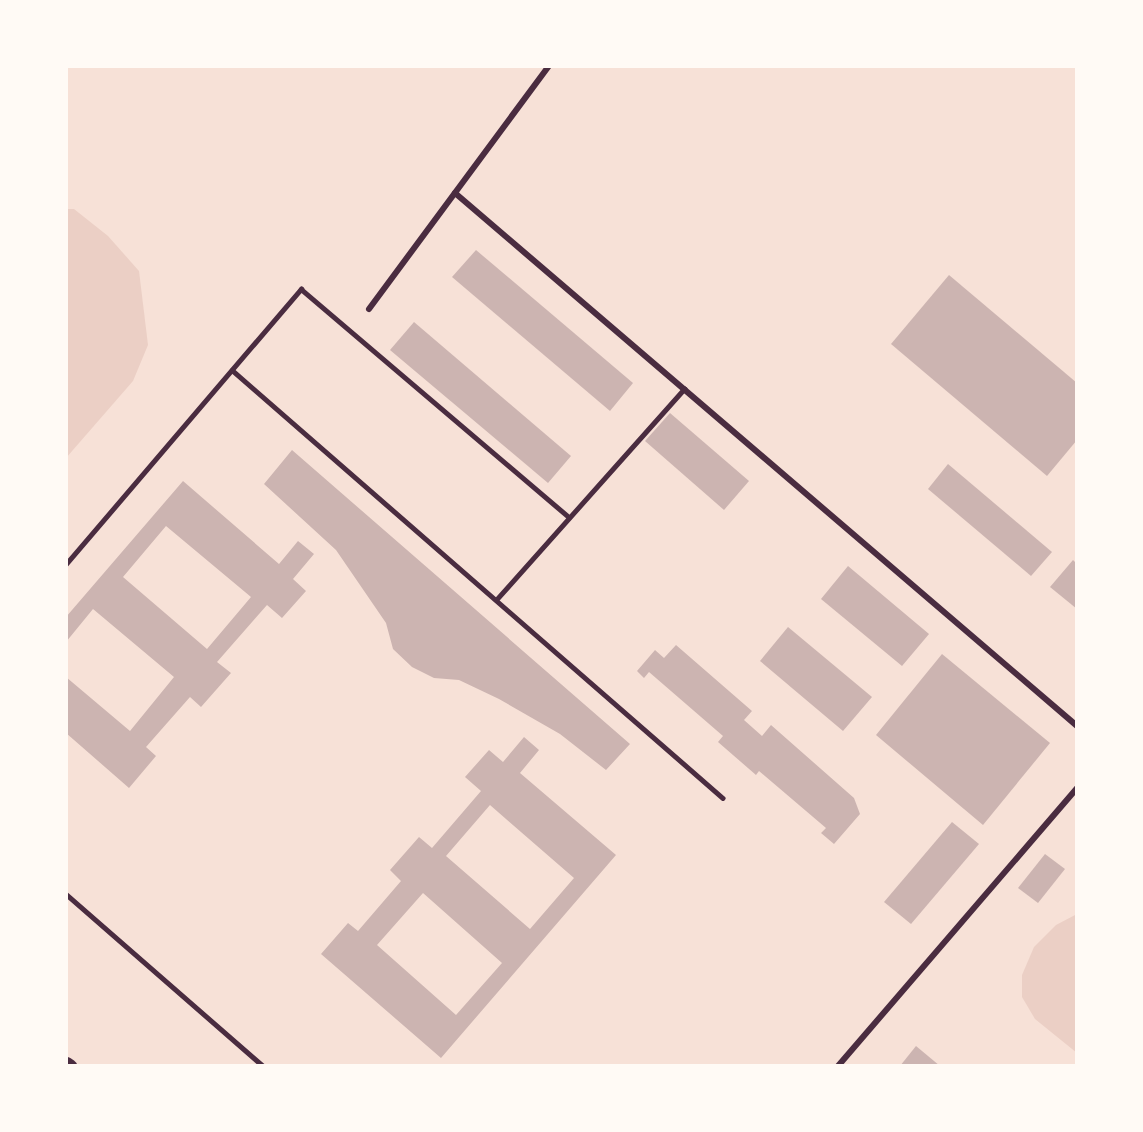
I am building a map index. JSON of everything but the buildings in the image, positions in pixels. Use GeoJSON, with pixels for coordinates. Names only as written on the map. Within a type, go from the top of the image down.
{"type":"FeatureCollection","features":[{"type":"Feature","properties":{"kind":"street"},"geometry":{"type":"LineString","coordinates":[[369,309],[549,66]]}},
{"type":"Feature","properties":{"kind":"street"},"geometry":{"type":"LineString","coordinates":[[455,193],[1077,726]]}},
{"type":"Feature","properties":{"kind":"street"},"geometry":{"type":"LineString","coordinates":[[838,1066],[1077,788]]}},
{"type":"Feature","properties":{"kind":"lane"},"geometry":{"type":"LineString","coordinates":[[66,564],[301,289],[569,517]]}},
{"type":"Feature","properties":{"kind":"lane"},"geometry":{"type":"LineString","coordinates":[[232,370],[723,798]]}},
{"type":"Feature","properties":{"kind":"lane"},"geometry":{"type":"LineString","coordinates":[[496,600],[684,389]]}},
{"type":"Feature","properties":{"kind":"lane"},"geometry":{"type":"LineString","coordinates":[[66,894],[263,1066]]}},
{"type":"Feature","properties":{"kind":"shaded area"},"geometry":{"type":"Polygon","coordinates":[[[66,209],[74,209],[108,236],[139,271],[148,345],[133,381],[66,458],[66,209]]]}},
{"type":"Feature","properties":{"kind":"shaded area"},"geometry":{"type":"Polygon","coordinates":[[[1077,914],[1077,1053],[1035,1019],[1022,997],[1022,975],[1034,947],[1056,925],[1077,914]]]}}]}
